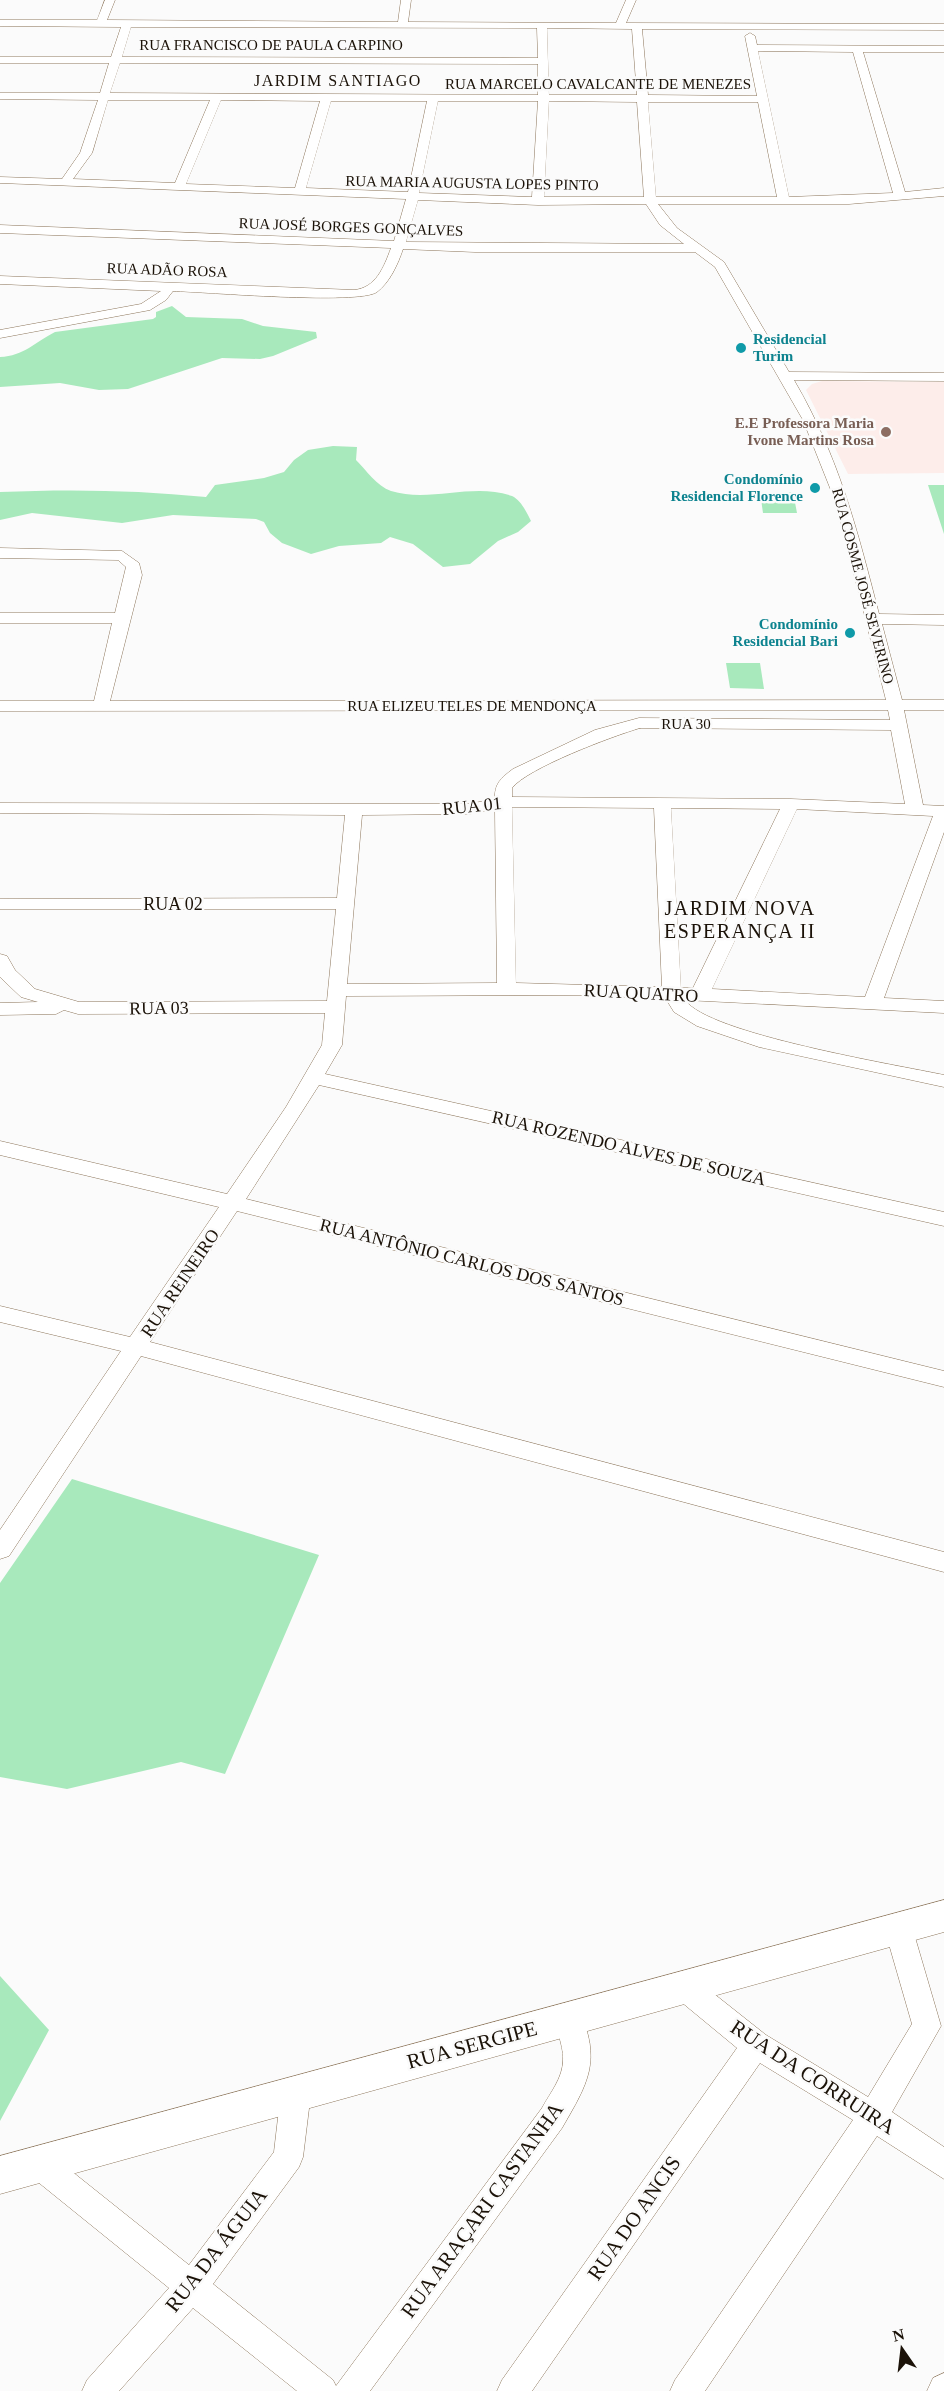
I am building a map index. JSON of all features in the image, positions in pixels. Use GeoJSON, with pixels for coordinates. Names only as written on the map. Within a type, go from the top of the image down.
{"type":"FeatureCollection","features":[{"type":"Feature","properties":{"kind":"street"},"geometry":{"type":"LineString","coordinates":[[101,24],[110,0]]}},
{"type":"Feature","properties":{"kind":"street"},"geometry":{"type":"LineString","coordinates":[[403,25],[406,0]]}},
{"type":"Feature","properties":{"kind":"street"},"geometry":{"type":"LineString","coordinates":[[619,26],[631,0]]}},
{"type":"Feature","properties":{"kind":"street"},"geometry":{"type":"LineString","coordinates":[[0,23],[944,27]]}},
{"type":"Feature","properties":{"kind":"street"},"geometry":{"type":"LineString","coordinates":[[65,183],[86,153],[127,24]]}},
{"type":"Feature","properties":{"kind":"street"},"geometry":{"type":"LineString","coordinates":[[538,201],[544,99],[541,61],[542,26]]}},
{"type":"Feature","properties":{"kind":"street","name":"RUA COSME JOSÉ SEVERINO"},"geometry":{"type":"LineString","coordinates":[[638,26],[650,201],[662,223],[685,241],[701,248],[720,265],[732,282],[810,420],[843,503],[895,705],[915,810]]}},
{"type":"Feature","properties":{"kind":"street"},"geometry":{"type":"LineString","coordinates":[[748,27],[784,201]]}},
{"type":"Feature","properties":{"kind":"street"},"geometry":{"type":"LineString","coordinates":[[753,48],[944,49]]}},
{"type":"Feature","properties":{"kind":"street"},"geometry":{"type":"LineString","coordinates":[[857,48],[900,195]]}},
{"type":"Feature","properties":{"kind":"street","name":"RUA FRANCISCO DE PAULA CARPINO"},"geometry":{"type":"LineString","coordinates":[[0,60],[541,61]]}},
{"type":"Feature","properties":{"kind":"street","name":"RUA MARCELO CAVALCANTE DE MENEZES"},"geometry":{"type":"LineString","coordinates":[[0,96],[764,99]]}},
{"type":"Feature","properties":{"kind":"street"},"geometry":{"type":"LineString","coordinates":[[179,187],[217,97]]}},
{"type":"Feature","properties":{"kind":"street"},"geometry":{"type":"LineString","coordinates":[[299,193],[326,98]]}},
{"type":"Feature","properties":{"kind":"street"},"geometry":{"type":"LineString","coordinates":[[399,245],[433,98]]}},
{"type":"Feature","properties":{"kind":"street","name":"RUA MARIA AUGUSTA LOPES PINTO"},"geometry":{"type":"LineString","coordinates":[[0,180],[411,198],[538,201],[849,200],[944,192]]}},
{"type":"Feature","properties":{"kind":"street","name":"RUA JOSÉ BORGES GONÇALVES"},"geometry":{"type":"LineString","coordinates":[[0,229],[399,245],[552,249],[701,248]]}},
{"type":"Feature","properties":{"kind":"street","name":"RUA ADÃO ROSA"},"geometry":{"type":"LineString","coordinates":[[0,280],[358,294],[372,290],[379,284],[399,245]]}},
{"type":"Feature","properties":{"kind":"street"},"geometry":{"type":"LineString","coordinates":[[0,333],[145,307],[162,297],[170,287]]}},
{"type":"Feature","properties":{"kind":"street"},"geometry":{"type":"LineString","coordinates":[[784,376],[944,377]]}},
{"type":"Feature","properties":{"kind":"street"},"geometry":{"type":"LineString","coordinates":[[0,553],[122,556],[134,566],[134,575],[121,618],[101,706]]}},
{"type":"Feature","properties":{"kind":"street"},"geometry":{"type":"LineString","coordinates":[[0,618],[121,618]]}},
{"type":"Feature","properties":{"kind":"street"},"geometry":{"type":"LineString","coordinates":[[874,619],[944,620]]}},
{"type":"Feature","properties":{"kind":"street","name":"RUA ELIZEU TELES DE MENDONÇA"},"geometry":{"type":"LineString","coordinates":[[0,706],[944,705]]}},
{"type":"Feature","properties":{"kind":"street","name":"RUA 30"},"geometry":{"type":"LineString","coordinates":[[504,802],[503,788],[508,780],[519,773],[619,727],[639,723],[899,725]]}},
{"type":"Feature","properties":{"kind":"street"},"geometry":{"type":"LineString","coordinates":[[504,802],[507,989]]}},
{"type":"Feature","properties":{"kind":"street","name":"RUA 01"},"geometry":{"type":"LineString","coordinates":[[0,808],[469,809],[504,802],[662,802],[791,804],[944,811]]}},
{"type":"Feature","properties":{"kind":"street"},"geometry":{"type":"LineString","coordinates":[[662,802],[672,994],[681,1008],[704,1022],[766,1043],[944,1082]]}},
{"type":"Feature","properties":{"kind":"street"},"geometry":{"type":"LineString","coordinates":[[699,996],[791,804]]}},
{"type":"Feature","properties":{"kind":"street","name":"RUA REINEIRO"},"geometry":{"type":"LineString","coordinates":[[0,1549],[233,1203],[333,1045],[354,810]]}},
{"type":"Feature","properties":{"kind":"street"},"geometry":{"type":"LineString","coordinates":[[872,1004],[944,811]]}},
{"type":"Feature","properties":{"kind":"street","name":"RUA 02"},"geometry":{"type":"LineString","coordinates":[[0,904],[345,903]]}},
{"type":"Feature","properties":{"kind":"street","name":"RUA 03"},"geometry":{"type":"LineString","coordinates":[[0,960],[7,973],[28,993],[78,1008],[337,998]]}},
{"type":"Feature","properties":{"kind":"street","name":"RUA QUATRO"},"geometry":{"type":"LineString","coordinates":[[337,998],[507,989],[944,1007]]}},
{"type":"Feature","properties":{"kind":"street"},"geometry":{"type":"LineString","coordinates":[[0,1009],[78,1008]]}},
{"type":"Feature","properties":{"kind":"street","name":"RUA ROZENDO ALVES DE SOUZA"},"geometry":{"type":"LineString","coordinates":[[314,1078],[944,1219]]}},
{"type":"Feature","properties":{"kind":"street","name":"RUA ANTÔNIO CARLOS DOS SANTOS"},"geometry":{"type":"LineString","coordinates":[[0,1148],[233,1203],[944,1379]]}},
{"type":"Feature","properties":{"kind":"street"},"geometry":{"type":"LineString","coordinates":[[0,1314],[137,1347],[944,1562]]}},
{"type":"Feature","properties":{"kind":"street","name":"RUA SERGIPE"},"geometry":{"type":"LineString","coordinates":[[12,2174],[296,2092],[944,1916]]}},
{"type":"Feature","properties":{"kind":"street"},"geometry":{"type":"LineString","coordinates":[[686,2391],[873,2116],[927,2026],[898,1927]]}},
{"type":"Feature","properties":{"kind":"street","name":"RUA DA CORRUIRA"},"geometry":{"type":"LineString","coordinates":[[684,1987],[756,2045],[873,2116],[944,2164]]}},
{"type":"Feature","properties":{"kind":"street","name":"RUA ARAÇARI CASTANHA"},"geometry":{"type":"LineString","coordinates":[[350,2391],[552,2118],[579,2069],[579,2046],[569,2019]]}},
{"type":"Feature","properties":{"kind":"street","name":"RUA DO ANCIS"},"geometry":{"type":"LineString","coordinates":[[513,2391],[756,2045]]}},
{"type":"Feature","properties":{"kind":"street","name":"RUA DA ÁGUIA"},"geometry":{"type":"LineString","coordinates":[[98,2391],[191,2287],[288,2157],[296,2092]]}},
{"type":"Feature","properties":{"kind":"street"},"geometry":{"type":"LineString","coordinates":[[12,2174],[191,2287],[321,2391]]}},
{"type":"Feature","properties":{"kind":"shaded area","name":"E.E Professora Maria Ivone Martins Rosa"},"geometry":{"type":"Polygon","coordinates":[[[822,381],[944,382],[944,473],[848,474],[806,390],[812,384],[822,381]]]}},
{"type":"Feature","properties":{"kind":"green space"},"geometry":{"type":"Polygon","coordinates":[[[172,306],[186,317],[242,319],[263,326],[316,332],[317,338],[273,356],[260,359],[222,358],[128,389],[99,390],[60,383],[0,387],[0,357],[23,351],[55,332],[153,319],[156,317],[156,312],[172,306]]]}},
{"type":"Feature","properties":{"kind":"green space"},"geometry":{"type":"Polygon","coordinates":[[[333,446],[357,447],[356,460],[376,482],[391,491],[421,495],[467,491],[497,492],[518,500],[531,521],[518,532],[498,541],[470,564],[443,567],[413,544],[390,537],[381,543],[339,546],[311,554],[282,543],[270,533],[264,522],[256,519],[173,515],[122,523],[32,513],[0,520],[0,492],[103,491],[206,497],[215,485],[264,478],[284,472],[294,460],[308,450],[333,446]]]}},
{"type":"Feature","properties":{"kind":"green space"},"geometry":{"type":"Polygon","coordinates":[[[928,485],[944,485],[944,534],[928,485]]]}},
{"type":"Feature","properties":{"kind":"green space"},"geometry":{"type":"Polygon","coordinates":[[[760,492],[793,492],[797,513],[763,513],[760,492]]]}},
{"type":"Feature","properties":{"kind":"green space"},"geometry":{"type":"Polygon","coordinates":[[[726,663],[760,663],[764,689],[730,688],[726,663]]]}},
{"type":"Feature","properties":{"kind":"green space"},"geometry":{"type":"Polygon","coordinates":[[[72,1479],[319,1555],[225,1774],[181,1762],[67,1789],[0,1777],[0,1583],[72,1479]]]}},
{"type":"Feature","properties":{"kind":"green space"},"geometry":{"type":"Polygon","coordinates":[[[0,1976],[49,2030],[0,2121],[0,1976]]]}},
{"type":"Feature","properties":{"kind":"place","name":"Residencial Turim"},"geometry":{"type":"Point","coordinates":[741,348]}},
{"type":"Feature","properties":{"kind":"place","name":"E.E Professora Maria Ivone Martins Rosa"},"geometry":{"type":"Point","coordinates":[886,432]}},
{"type":"Feature","properties":{"kind":"place","name":"Condomínio Residencial Florence"},"geometry":{"type":"Point","coordinates":[815,488]}},
{"type":"Feature","properties":{"kind":"place","name":"Condomínio Residencial Bari"},"geometry":{"type":"Point","coordinates":[850,633]}},
{"type":"Feature","properties":{"kind":"district","name":"JARDIM SANTIAGO"},"geometry":{"type":"Point","coordinates":[338,80]}},
{"type":"Feature","properties":{"kind":"district","name":"JARDIM NOVA ESPERANÇA II"},"geometry":{"type":"Point","coordinates":[740,920]}}]}
